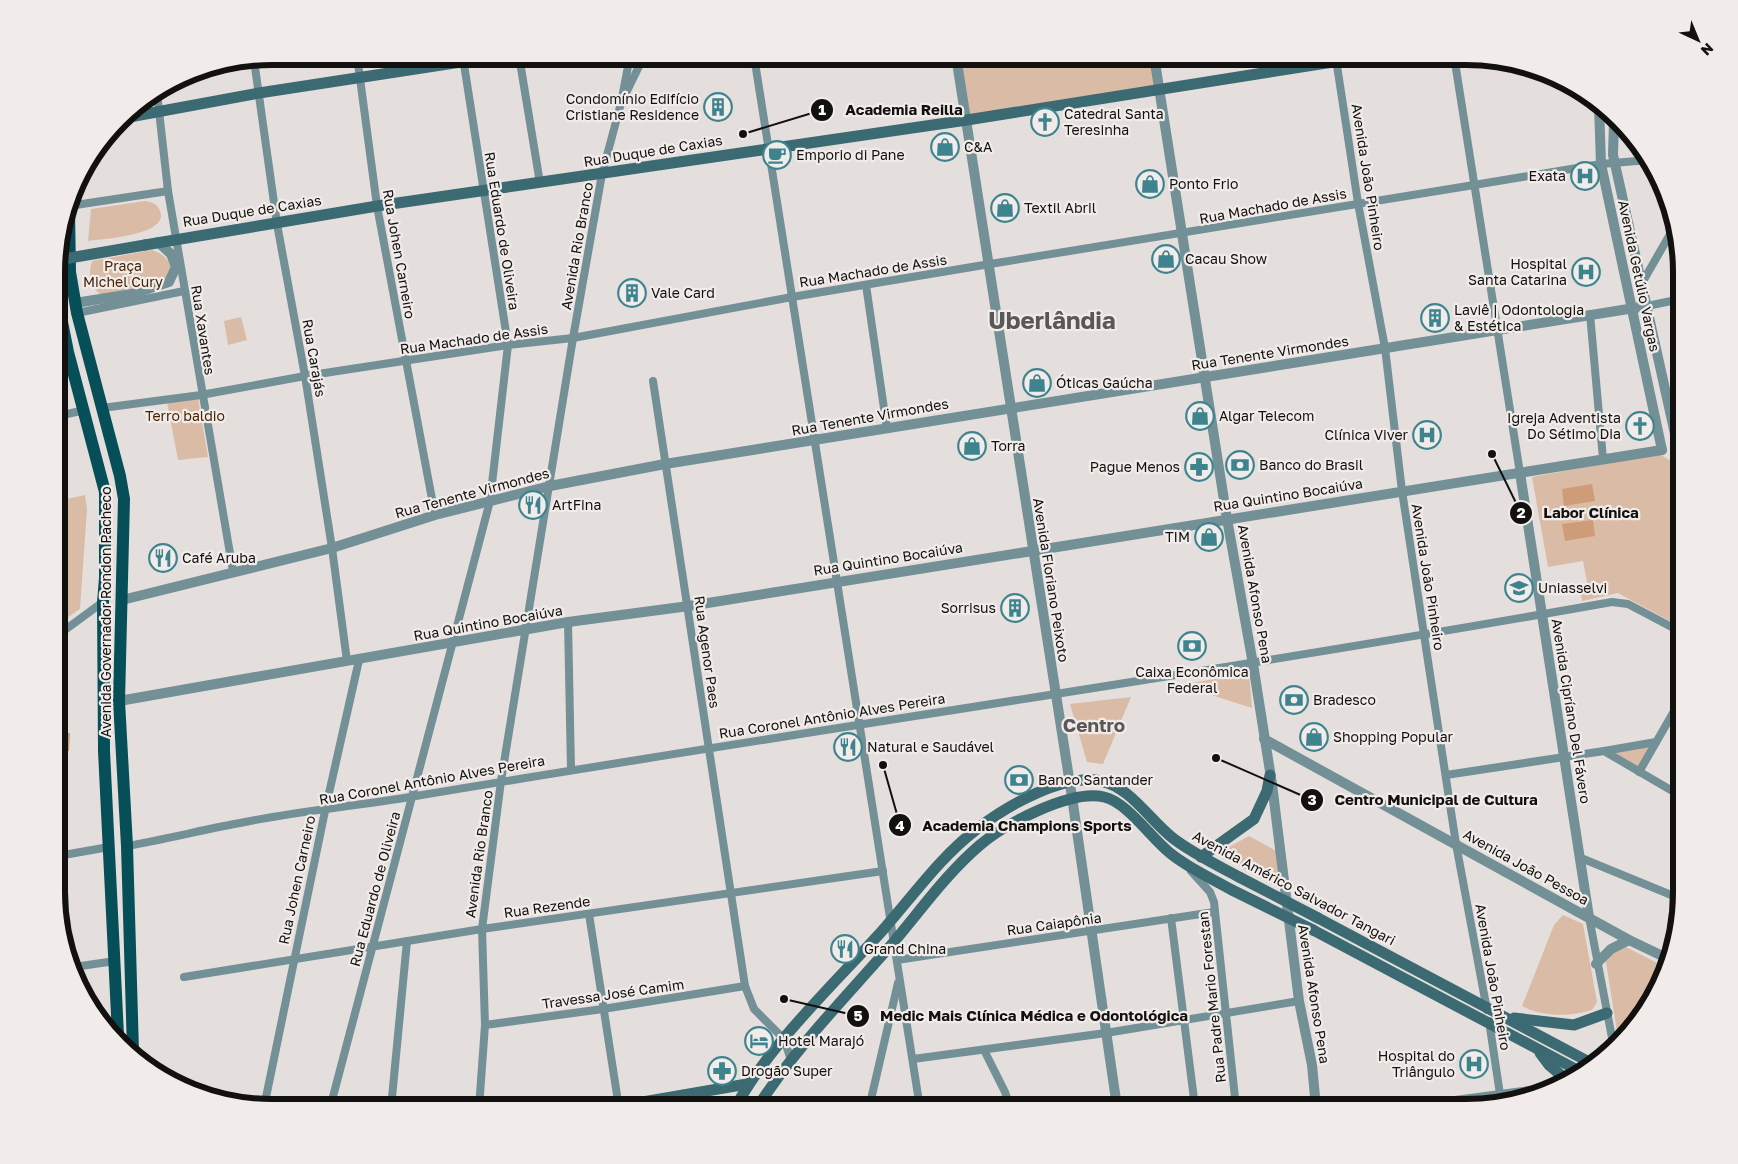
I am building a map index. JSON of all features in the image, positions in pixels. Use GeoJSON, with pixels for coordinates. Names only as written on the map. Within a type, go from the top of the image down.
{"type":"FeatureCollection","features":[{"type":"Feature","properties":{"kind":"main road"},"geometry":{"type":"LineString","coordinates":[[135,116],[259,93],[431,65]]}},
{"type":"Feature","properties":{"kind":"main road","name":"Rua Duque de Caxias"},"geometry":{"type":"LineString","coordinates":[[65,259],[378,206],[967,120],[1300,65]]}},
{"type":"Feature","properties":{"kind":"main road","name":"Avenida Governador Rondon Pacheco"},"geometry":{"type":"LineString","coordinates":[[69,230],[70,272],[76,308],[123,492],[120,701],[127,846],[133,1046]]}},
{"type":"Feature","properties":{"kind":"main road","name":"Avenida Governador Rondon Pacheco"},"geometry":{"type":"LineString","coordinates":[[65,337],[105,492],[105,578],[103,602],[104,751],[118,1031]]}},
{"type":"Feature","properties":{"kind":"main road"},"geometry":{"type":"LineString","coordinates":[[1202,857],[1254,819],[1266,791],[1270,775]]}},
{"type":"Feature","properties":{"kind":"main road"},"geometry":{"type":"LineString","coordinates":[[740,1099],[747,1084],[784,1039],[891,921],[941,862],[976,829],[993,817],[1033,796],[1070,781]]}},
{"type":"Feature","properties":{"kind":"main road","name":"Avenida Américo Salvador Tangari"},"geometry":{"type":"LineString","coordinates":[[1070,781],[1101,781],[1117,787],[1157,826],[1202,857],[1586,1060]]}},
{"type":"Feature","properties":{"kind":"main road","name":"Avenida Américo Salvador Tangari"},"geometry":{"type":"LineString","coordinates":[[763,1099],[791,1060],[894,942],[949,874],[981,844],[1006,828],[1072,798],[1097,796],[1114,800],[1184,864],[1489,1022],[1574,1068]]}},
{"type":"Feature","properties":{"kind":"main road"},"geometry":{"type":"LineString","coordinates":[[1505,1016],[1574,1025],[1607,1013]]}},
{"type":"Feature","properties":{"kind":"main road"},"geometry":{"type":"LineString","coordinates":[[1537,1049],[1549,1065],[1562,1076]]}},
{"type":"Feature","properties":{"kind":"main road"},"geometry":{"type":"LineString","coordinates":[[661,1099],[747,1084]]}},
{"type":"Feature","properties":{"kind":"street","name":"Rua Carajás"},"geometry":{"type":"LineString","coordinates":[[255,65],[277,224],[305,376],[332,548],[347,661]]}},
{"type":"Feature","properties":{"kind":"street","name":"Rua Johen Carneiro"},"geometry":{"type":"LineString","coordinates":[[358,65],[378,206],[434,515]]}},
{"type":"Feature","properties":{"kind":"street","name":"Rua Eduardo de Oliveira"},"geometry":{"type":"LineString","coordinates":[[332,1099],[372,946],[414,796],[490,502],[508,345],[465,65]]}},
{"type":"Feature","properties":{"kind":"street"},"geometry":{"type":"LineString","coordinates":[[520,65],[540,183]]}},
{"type":"Feature","properties":{"kind":"street"},"geometry":{"type":"LineString","coordinates":[[621,103],[628,65]]}},
{"type":"Feature","properties":{"kind":"street"},"geometry":{"type":"LineString","coordinates":[[621,103],[640,65]]}},
{"type":"Feature","properties":{"kind":"street"},"geometry":{"type":"LineString","coordinates":[[755,65],[919,1099]]}},
{"type":"Feature","properties":{"kind":"street","name":"Avenida Floriano Peixoto"},"geometry":{"type":"LineString","coordinates":[[958,65],[1070,781],[1116,1099]]}},
{"type":"Feature","properties":{"kind":"street","name":"Avenida Afonso Pena"},"geometry":{"type":"LineString","coordinates":[[1156,65],[1227,520],[1253,664],[1270,775],[1299,1000],[1312,1065],[1315,1099]]}},
{"type":"Feature","properties":{"kind":"street","name":"Avenida João Pinheiro"},"geometry":{"type":"LineString","coordinates":[[1337,65],[1358,203],[1385,348],[1402,491],[1456,844],[1487,1007],[1500,1096]]}},
{"type":"Feature","properties":{"kind":"street","name":"Avenida Cipríano Del Fávero"},"geometry":{"type":"LineString","coordinates":[[1455,65],[1581,858],[1596,964],[1612,1038]]}},
{"type":"Feature","properties":{"kind":"street","name":"Rua Xavantes"},"geometry":{"type":"LineString","coordinates":[[156,101],[155,112],[184,292],[233,571]]}},
{"type":"Feature","properties":{"kind":"street","name":"Avenida Rio Branco"},"geometry":{"type":"LineString","coordinates":[[480,1099],[485,1025],[482,928],[501,781],[527,630],[572,338],[602,174],[621,103]]}},
{"type":"Feature","properties":{"kind":"street","name":"Avenida Getúlio Vargas"},"geometry":{"type":"LineString","coordinates":[[1598,113],[1601,164],[1662,450]]}},
{"type":"Feature","properties":{"kind":"street","name":"Avenida Getúlio Vargas"},"geometry":{"type":"LineString","coordinates":[[1614,128],[1615,163],[1673,417]]}},
{"type":"Feature","properties":{"kind":"street","name":"Rua Machado de Assis"},"geometry":{"type":"LineString","coordinates":[[102,408],[201,395],[305,376],[508,345],[572,338],[792,297],[990,264],[1183,234],[1474,184],[1601,164],[1640,161]]}},
{"type":"Feature","properties":{"kind":"street"},"geometry":{"type":"LineString","coordinates":[[75,207],[168,191]]}},
{"type":"Feature","properties":{"kind":"street"},"geometry":{"type":"LineString","coordinates":[[1642,283],[1670,235]]}},
{"type":"Feature","properties":{"kind":"street"},"geometry":{"type":"LineString","coordinates":[[76,308],[132,294],[169,282],[176,267],[171,254],[158,242]]}},
{"type":"Feature","properties":{"kind":"street"},"geometry":{"type":"LineString","coordinates":[[866,285],[887,429]]}},
{"type":"Feature","properties":{"kind":"street"},"geometry":{"type":"LineString","coordinates":[[76,308],[184,292]]}},
{"type":"Feature","properties":{"kind":"street"},"geometry":{"type":"LineString","coordinates":[[1647,306],[1673,301]]}},
{"type":"Feature","properties":{"kind":"street","name":"Rua Tenente Virmondes"},"geometry":{"type":"LineString","coordinates":[[122,600],[332,548],[434,515],[550,486],[665,464],[1647,306]]}},
{"type":"Feature","properties":{"kind":"street"},"geometry":{"type":"LineString","coordinates":[[1590,314],[1604,459]]}},
{"type":"Feature","properties":{"kind":"street"},"geometry":{"type":"LineString","coordinates":[[1646,369],[1660,366]]}},
{"type":"Feature","properties":{"kind":"street","name":"Rua Agenor Paes"},"geometry":{"type":"LineString","coordinates":[[653,381],[689,606],[708,748],[745,986],[754,1009],[784,1039],[791,1060]]}},
{"type":"Feature","properties":{"kind":"street"},"geometry":{"type":"LineString","coordinates":[[65,414],[85,410]]}},
{"type":"Feature","properties":{"kind":"street"},"geometry":{"type":"LineString","coordinates":[[1662,450],[1673,456]]}},
{"type":"Feature","properties":{"kind":"street","name":"Rua Quintino Bocaiúva"},"geometry":{"type":"LineString","coordinates":[[120,701],[454,644],[568,622],[689,606],[1662,450]]}},
{"type":"Feature","properties":{"kind":"street"},"geometry":{"type":"LineString","coordinates":[[65,629],[103,602]]}},
{"type":"Feature","properties":{"kind":"street","name":"Rua Coronel Antônio Alves Pereira"},"geometry":{"type":"LineString","coordinates":[[127,846],[248,821],[324,811],[571,769],[860,725],[1055,692],[1253,664],[1618,602],[1628,604],[1673,628]]}},
{"type":"Feature","properties":{"kind":"street"},"geometry":{"type":"LineString","coordinates":[[568,622],[571,769]]}},
{"type":"Feature","properties":{"kind":"street","name":"Rua Johen Carneiro"},"geometry":{"type":"LineString","coordinates":[[266,1099],[324,811],[359,660]]}},
{"type":"Feature","properties":{"kind":"street"},"geometry":{"type":"LineString","coordinates":[[1639,772],[1673,713]]}},
{"type":"Feature","properties":{"kind":"street","name":"Avenida João Pessoa"},"geometry":{"type":"LineString","coordinates":[[1264,739],[1629,940],[1663,956]]}},
{"type":"Feature","properties":{"kind":"street"},"geometry":{"type":"LineString","coordinates":[[1446,775],[1564,758],[1656,742]]}},
{"type":"Feature","properties":{"kind":"street"},"geometry":{"type":"LineString","coordinates":[[1604,751],[1673,791]]}},
{"type":"Feature","properties":{"kind":"street"},"geometry":{"type":"LineString","coordinates":[[65,855],[109,847]]}},
{"type":"Feature","properties":{"kind":"street"},"geometry":{"type":"LineString","coordinates":[[1581,858],[1673,896]]}},
{"type":"Feature","properties":{"kind":"street","name":"Rua Padre Mario Forestan"},"geometry":{"type":"LineString","coordinates":[[1184,864],[1212,896],[1235,1099]]}},
{"type":"Feature","properties":{"kind":"street","name":"Rua Rezende"},"geometry":{"type":"LineString","coordinates":[[184,977],[482,928],[883,871]]}},
{"type":"Feature","properties":{"kind":"street","name":"Rua Caiapônia"},"geometry":{"type":"LineString","coordinates":[[897,960],[1214,912]]}},
{"type":"Feature","properties":{"kind":"street"},"geometry":{"type":"LineString","coordinates":[[589,914],[614,1099]]}},
{"type":"Feature","properties":{"kind":"street"},"geometry":{"type":"LineString","coordinates":[[1171,918],[1194,1099]]}},
{"type":"Feature","properties":{"kind":"street"},"geometry":{"type":"LineString","coordinates":[[1596,964],[1611,949],[1629,940]]}},
{"type":"Feature","properties":{"kind":"street"},"geometry":{"type":"LineString","coordinates":[[392,1099],[407,941]]}},
{"type":"Feature","properties":{"kind":"street"},"geometry":{"type":"LineString","coordinates":[[79,966],[115,961]]}},
{"type":"Feature","properties":{"kind":"street"},"geometry":{"type":"LineString","coordinates":[[871,1099],[899,978]]}},
{"type":"Feature","properties":{"kind":"street","name":"Travessa José Camim"},"geometry":{"type":"LineString","coordinates":[[485,1025],[603,1009],[745,986]]}},
{"type":"Feature","properties":{"kind":"street"},"geometry":{"type":"LineString","coordinates":[[913,1060],[1227,1015],[1299,1000]]}},
{"type":"Feature","properties":{"kind":"street"},"geometry":{"type":"LineString","coordinates":[[984,1050],[1007,1099]]}},
{"type":"Feature","properties":{"kind":"green space"},"geometry":{"type":"Polygon","coordinates":[[[958,65],[1156,65],[1160,88],[967,120],[958,65]]]}},
{"type":"Feature","properties":{"kind":"green space"},"geometry":{"type":"Polygon","coordinates":[[[145,201],[154,204],[160,211],[160,219],[155,226],[146,231],[120,237],[88,241],[91,209],[145,201]]]}},
{"type":"Feature","properties":{"kind":"green space","name":"Praça Michel Cury"},"geometry":{"type":"Polygon","coordinates":[[[152,250],[162,255],[169,262],[172,270],[168,280],[152,287],[101,295],[92,284],[90,271],[92,261],[152,250]]]}},
{"type":"Feature","properties":{"kind":"green space"},"geometry":{"type":"Polygon","coordinates":[[[241,317],[247,340],[228,345],[224,321],[241,317]]]}},
{"type":"Feature","properties":{"kind":"green space","name":"Terro baldio"},"geometry":{"type":"Polygon","coordinates":[[[198,398],[208,457],[178,460],[167,402],[198,398]]]}},
{"type":"Feature","properties":{"kind":"green space"},"geometry":{"type":"Polygon","coordinates":[[[1659,454],[1673,462],[1673,623],[1618,593],[1582,601],[1580,590],[1588,587],[1583,561],[1548,567],[1532,477],[1659,454]]]}},
{"type":"Feature","properties":{"kind":"green space"},"geometry":{"type":"Polygon","coordinates":[[[85,495],[87,509],[80,609],[65,619],[65,499],[85,495]]]}},
{"type":"Feature","properties":{"kind":"green space"},"geometry":{"type":"Polygon","coordinates":[[[1249,673],[1252,708],[1180,685],[1249,673]]]}},
{"type":"Feature","properties":{"kind":"green space"},"geometry":{"type":"Polygon","coordinates":[[[1131,697],[1103,764],[1087,762],[1070,704],[1131,697]]]}},
{"type":"Feature","properties":{"kind":"green space"},"geometry":{"type":"Polygon","coordinates":[[[1651,745],[1636,770],[1612,751],[1651,745]]]}},
{"type":"Feature","properties":{"kind":"green space"},"geometry":{"type":"Polygon","coordinates":[[[1249,836],[1280,853],[1285,891],[1216,854],[1249,836]]]}},
{"type":"Feature","properties":{"kind":"green space"},"geometry":{"type":"Polygon","coordinates":[[[1563,915],[1583,924],[1597,1002],[1592,1010],[1575,1014],[1556,1015],[1530,1010],[1522,1006],[1554,925],[1563,915]]]}},
{"type":"Feature","properties":{"kind":"green space"},"geometry":{"type":"Polygon","coordinates":[[[1626,947],[1660,964],[1645,996],[1617,1033],[1605,956],[1616,949],[1626,947]]]}},
{"type":"Feature","properties":{"kind":"shaded area"},"geometry":{"type":"Polygon","coordinates":[[[1592,484],[1595,501],[1564,506],[1562,489],[1592,484]]]}},
{"type":"Feature","properties":{"kind":"shaded area"},"geometry":{"type":"Polygon","coordinates":[[[1593,520],[1595,536],[1565,541],[1562,524],[1593,520]]]}},
{"type":"Feature","properties":{"kind":"shaded area"},"geometry":{"type":"Polygon","coordinates":[[[65,733],[70,733],[69,751],[65,751],[65,733]]]}},
{"type":"Feature","properties":{"kind":"place","name":"Condomínio Edifício Cristiane Residence"},"geometry":{"type":"Point","coordinates":[718,107]}},
{"type":"Feature","properties":{"kind":"place","name":"Catedral Santa Teresinha"},"geometry":{"type":"Point","coordinates":[1045,122]}},
{"type":"Feature","properties":{"kind":"place","name":"Academia Reilla"},"geometry":{"type":"Point","coordinates":[743,134]}},
{"type":"Feature","properties":{"kind":"place","name":"C&A"},"geometry":{"type":"Point","coordinates":[945,147]}},
{"type":"Feature","properties":{"kind":"place","name":"Emporio di Pane"},"geometry":{"type":"Point","coordinates":[777,155]}},
{"type":"Feature","properties":{"kind":"place","name":"Exata"},"geometry":{"type":"Point","coordinates":[1585,176]}},
{"type":"Feature","properties":{"kind":"place","name":"Ponto Frio"},"geometry":{"type":"Point","coordinates":[1150,184]}},
{"type":"Feature","properties":{"kind":"place","name":"Textil Abril"},"geometry":{"type":"Point","coordinates":[1005,208]}},
{"type":"Feature","properties":{"kind":"place","name":"Cacau Show"},"geometry":{"type":"Point","coordinates":[1166,259]}},
{"type":"Feature","properties":{"kind":"place","name":"Hospital Santa Catarina"},"geometry":{"type":"Point","coordinates":[1586,272]}},
{"type":"Feature","properties":{"kind":"place","name":"Vale Card"},"geometry":{"type":"Point","coordinates":[632,293]}},
{"type":"Feature","properties":{"kind":"place","name":"Laviê | Odontologia & Estética"},"geometry":{"type":"Point","coordinates":[1435,318]}},
{"type":"Feature","properties":{"kind":"place","name":"Óticas Gaúcha"},"geometry":{"type":"Point","coordinates":[1037,383]}},
{"type":"Feature","properties":{"kind":"place","name":"Algar Telecom"},"geometry":{"type":"Point","coordinates":[1200,416]}},
{"type":"Feature","properties":{"kind":"place","name":"Igreja Adventista Do Sétimo Dia"},"geometry":{"type":"Point","coordinates":[1640,426]}},
{"type":"Feature","properties":{"kind":"place","name":"Clínica Viver"},"geometry":{"type":"Point","coordinates":[1427,435]}},
{"type":"Feature","properties":{"kind":"place","name":"Torra"},"geometry":{"type":"Point","coordinates":[972,446]}},
{"type":"Feature","properties":{"kind":"place","name":"Labor Clínica"},"geometry":{"type":"Point","coordinates":[1492,454]}},
{"type":"Feature","properties":{"kind":"place","name":"Banco do Brasil"},"geometry":{"type":"Point","coordinates":[1240,465]}},
{"type":"Feature","properties":{"kind":"place","name":"Pague Menos"},"geometry":{"type":"Point","coordinates":[1199,467]}},
{"type":"Feature","properties":{"kind":"place","name":"ArtFina"},"geometry":{"type":"Point","coordinates":[533,505]}},
{"type":"Feature","properties":{"kind":"place","name":"TIM"},"geometry":{"type":"Point","coordinates":[1209,537]}},
{"type":"Feature","properties":{"kind":"place","name":"Café Aruba"},"geometry":{"type":"Point","coordinates":[163,558]}},
{"type":"Feature","properties":{"kind":"place","name":"Uniasselvi"},"geometry":{"type":"Point","coordinates":[1519,588]}},
{"type":"Feature","properties":{"kind":"place","name":"Sorrisus"},"geometry":{"type":"Point","coordinates":[1015,608]}},
{"type":"Feature","properties":{"kind":"place","name":"Caixa Econômica Federal"},"geometry":{"type":"Point","coordinates":[1192,646]}},
{"type":"Feature","properties":{"kind":"place","name":"Bradesco"},"geometry":{"type":"Point","coordinates":[1294,700]}},
{"type":"Feature","properties":{"kind":"place","name":"Shopping Popular"},"geometry":{"type":"Point","coordinates":[1314,737]}},
{"type":"Feature","properties":{"kind":"place","name":"Natural e Saudável"},"geometry":{"type":"Point","coordinates":[848,747]}},
{"type":"Feature","properties":{"kind":"place","name":"Centro Municipal de Cultura"},"geometry":{"type":"Point","coordinates":[1216,758]}},
{"type":"Feature","properties":{"kind":"place","name":"Academia Champions Sports"},"geometry":{"type":"Point","coordinates":[883,765]}},
{"type":"Feature","properties":{"kind":"place","name":"Banco Santander"},"geometry":{"type":"Point","coordinates":[1019,780]}},
{"type":"Feature","properties":{"kind":"place","name":"Grand China"},"geometry":{"type":"Point","coordinates":[845,949]}},
{"type":"Feature","properties":{"kind":"place","name":"Medic Mais Clínica Médica e Odontológica"},"geometry":{"type":"Point","coordinates":[784,999]}},
{"type":"Feature","properties":{"kind":"place","name":"Hotel Marajó"},"geometry":{"type":"Point","coordinates":[759,1041]}},
{"type":"Feature","properties":{"kind":"place","name":"Hospital do Triângulo"},"geometry":{"type":"Point","coordinates":[1474,1064]}},
{"type":"Feature","properties":{"kind":"place","name":"Drogão Super"},"geometry":{"type":"Point","coordinates":[722,1071]}},
{"type":"Feature","properties":{"kind":"district","name":"Uberlândia"},"geometry":{"type":"Point","coordinates":[1052,321]}},
{"type":"Feature","properties":{"kind":"district","name":"Centro"},"geometry":{"type":"Point","coordinates":[1094,725]}}]}
